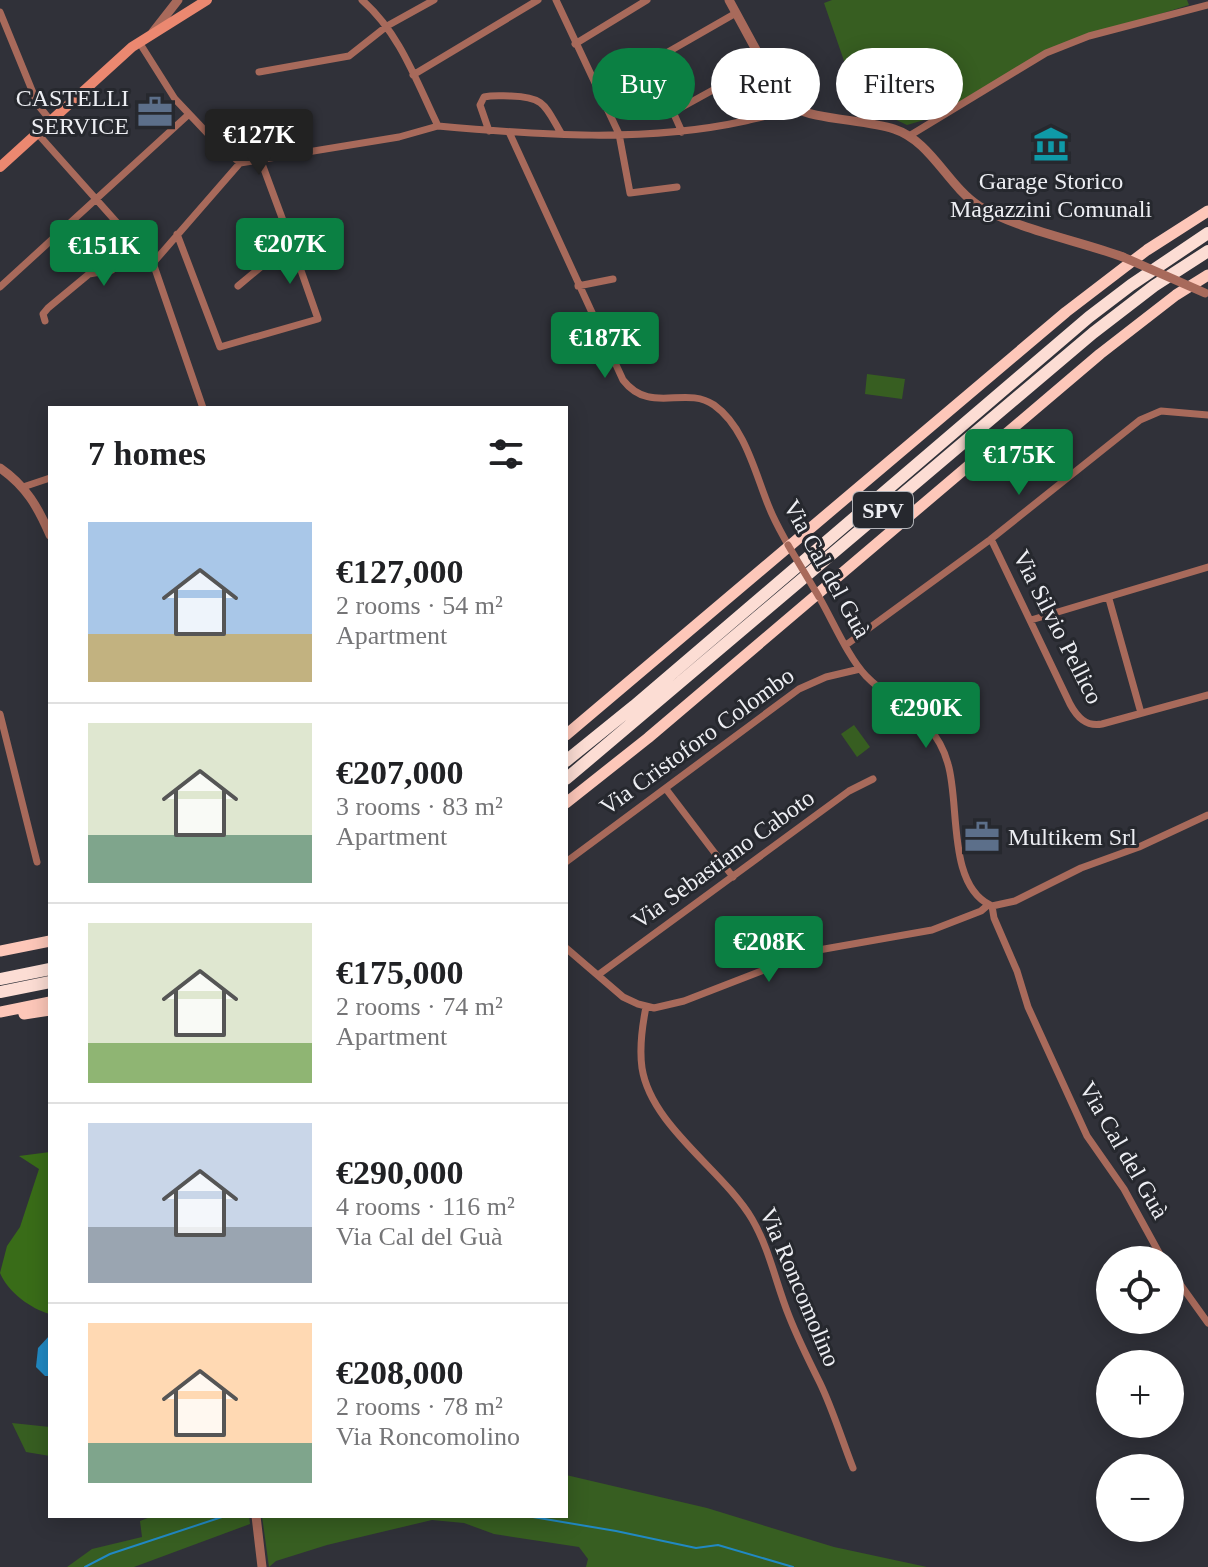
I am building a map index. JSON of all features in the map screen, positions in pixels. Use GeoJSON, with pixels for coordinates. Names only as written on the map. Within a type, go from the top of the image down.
{"type":"FeatureCollection","features":[{"type":"Feature","properties":{"kind":"highway"},"geometry":{"type":"LineString","coordinates":[[568,730],[610,699],[1066,312],[1147,250],[1208,211]]}},
{"type":"Feature","properties":{"kind":"highway","name":"SPV"},"geometry":{"type":"LineString","coordinates":[[568,759],[1089,317],[1162,262],[1208,233]]}},
{"type":"Feature","properties":{"kind":"highway","name":"SPV"},"geometry":{"type":"LineString","coordinates":[[568,777],[1083,341],[1135,300],[1208,251]]}},
{"type":"Feature","properties":{"kind":"highway"},"geometry":{"type":"LineString","coordinates":[[568,801],[648,738],[1100,354],[1176,295],[1208,275]]}},
{"type":"Feature","properties":{"kind":"highway"},"geometry":{"type":"LineString","coordinates":[[0,954],[48,942]]}},
{"type":"Feature","properties":{"kind":"highway"},"geometry":{"type":"LineString","coordinates":[[0,954],[48,948]]}},
{"type":"Feature","properties":{"kind":"highway"},"geometry":{"type":"LineString","coordinates":[[0,979],[48,969]]}},
{"type":"Feature","properties":{"kind":"highway"},"geometry":{"type":"LineString","coordinates":[[0,992],[48,982]]}},
{"type":"Feature","properties":{"kind":"highway"},"geometry":{"type":"LineString","coordinates":[[0,1014],[48,1002]]}},
{"type":"Feature","properties":{"kind":"highway"},"geometry":{"type":"LineString","coordinates":[[0,1014],[48,1010]]}},
{"type":"Feature","properties":{"kind":"main road"},"geometry":{"type":"LineString","coordinates":[[0,167],[139,42],[207,0]]}},
{"type":"Feature","properties":{"kind":"street"},"geometry":{"type":"LineString","coordinates":[[153,33],[178,0]]}},
{"type":"Feature","properties":{"kind":"street"},"geometry":{"type":"LineString","coordinates":[[362,0],[387,26],[438,126]]}},
{"type":"Feature","properties":{"kind":"street"},"geometry":{"type":"LineString","coordinates":[[259,72],[349,56],[387,26],[434,0]]}},
{"type":"Feature","properties":{"kind":"street"},"geometry":{"type":"LineString","coordinates":[[413,75],[538,0]]}},
{"type":"Feature","properties":{"kind":"street"},"geometry":{"type":"LineString","coordinates":[[556,0],[592,76]]}},
{"type":"Feature","properties":{"kind":"street"},"geometry":{"type":"LineString","coordinates":[[575,44],[647,0]]}},
{"type":"Feature","properties":{"kind":"street"},"geometry":{"type":"LineString","coordinates":[[729,0],[754,48]]}},
{"type":"Feature","properties":{"kind":"street"},"geometry":{"type":"LineString","coordinates":[[909,136],[1046,53],[1089,36],[1208,5]]}},
{"type":"Feature","properties":{"kind":"street"},"geometry":{"type":"LineString","coordinates":[[0,12],[38,105],[51,121]]}},
{"type":"Feature","properties":{"kind":"street"},"geometry":{"type":"LineString","coordinates":[[675,48],[736,13]]}},
{"type":"Feature","properties":{"kind":"street"},"geometry":{"type":"LineString","coordinates":[[139,42],[188,115],[240,163]]}},
{"type":"Feature","properties":{"kind":"street"},"geometry":{"type":"LineString","coordinates":[[682,132],[673,112],[711,91]]}},
{"type":"Feature","properties":{"kind":"street"},"geometry":{"type":"LineString","coordinates":[[489,131],[480,105],[484,97],[505,96],[536,99],[545,107],[561,133]]}},
{"type":"Feature","properties":{"kind":"street"},"geometry":{"type":"LineString","coordinates":[[0,287],[188,115]]}},
{"type":"Feature","properties":{"kind":"street"},"geometry":{"type":"LineString","coordinates":[[820,115],[873,123],[909,136],[980,207],[1005,219],[1123,257],[1206,293]]}},
{"type":"Feature","properties":{"kind":"street"},"geometry":{"type":"LineString","coordinates":[[613,120],[619,134],[630,193],[677,187]]}},
{"type":"Feature","properties":{"kind":"street"},"geometry":{"type":"LineString","coordinates":[[153,263],[240,163],[399,137],[438,126],[509,132],[619,134],[682,132],[745,120]]}},
{"type":"Feature","properties":{"kind":"street","name":"Via Cal del Guà"},"geometry":{"type":"LineString","coordinates":[[509,132],[615,367],[628,386],[653,399],[699,399],[714,405],[728,419],[748,454],[770,511],[860,669],[882,691],[923,720],[936,735],[948,763],[958,842],[968,885],[976,897],[990,905],[1028,1007],[1087,1136],[1124,1189],[1155,1246]]}},
{"type":"Feature","properties":{"kind":"street"},"geometry":{"type":"LineString","coordinates":[[37,133],[153,263],[202,406]]}},
{"type":"Feature","properties":{"kind":"street"},"geometry":{"type":"LineString","coordinates":[[177,234],[220,347],[318,319],[261,161]]}},
{"type":"Feature","properties":{"kind":"street"},"geometry":{"type":"LineString","coordinates":[[238,286],[291,242]]}},
{"type":"Feature","properties":{"kind":"street"},"geometry":{"type":"LineString","coordinates":[[45,321],[43,314],[48,308],[88,275],[110,272],[139,247]]}},
{"type":"Feature","properties":{"kind":"street"},"geometry":{"type":"LineString","coordinates":[[578,286],[613,279]]}},
{"type":"Feature","properties":{"kind":"street"},"geometry":{"type":"LineString","coordinates":[[846,645],[991,539],[1140,420],[1161,411],[1208,415]]}},
{"type":"Feature","properties":{"kind":"street"},"geometry":{"type":"LineString","coordinates":[[0,468],[33,500],[48,531]]}},
{"type":"Feature","properties":{"kind":"street"},"geometry":{"type":"LineString","coordinates":[[23,487],[48,479]]}},
{"type":"Feature","properties":{"kind":"street","name":"Via Silvio Pellico"},"geometry":{"type":"LineString","coordinates":[[991,539],[1075,713],[1086,723],[1096,725],[1141,713]]}},
{"type":"Feature","properties":{"kind":"street"},"geometry":{"type":"LineString","coordinates":[[1031,620],[1208,567]]}},
{"type":"Feature","properties":{"kind":"street"},"geometry":{"type":"LineString","coordinates":[[1109,599],[1141,713],[1208,695]]}},
{"type":"Feature","properties":{"kind":"street","name":"Via Cristoforo Colombo"},"geometry":{"type":"LineString","coordinates":[[568,861],[799,689],[826,677],[860,669]]}},
{"type":"Feature","properties":{"kind":"street"},"geometry":{"type":"LineString","coordinates":[[0,714],[37,862]]}},
{"type":"Feature","properties":{"kind":"street","name":"Via Sebastiano Caboto"},"geometry":{"type":"LineString","coordinates":[[598,975],[849,791],[873,779]]}},
{"type":"Feature","properties":{"kind":"street"},"geometry":{"type":"LineString","coordinates":[[666,789],[733,877]]}},
{"type":"Feature","properties":{"kind":"street"},"geometry":{"type":"LineString","coordinates":[[568,950],[623,997],[646,1007],[665,1007],[796,956],[830,947],[932,930],[990,905],[1015,901],[1081,868],[1139,847],[1208,815]]}},
{"type":"Feature","properties":{"kind":"street","name":"Via Roncomolino"},"geometry":{"type":"LineString","coordinates":[[646,1007],[641,1035],[645,1081],[667,1120],[739,1200],[753,1220],[768,1251],[789,1317],[821,1385],[853,1468]]}},
{"type":"Feature","properties":{"kind":"street"},"geometry":{"type":"LineString","coordinates":[[1184,1290],[1208,1323]]}},
{"type":"Feature","properties":{"kind":"street"},"geometry":{"type":"LineString","coordinates":[[256,1518],[262,1567]]}},
{"type":"Feature","properties":{"kind":"green space"},"geometry":{"type":"Polygon","coordinates":[[[832,0],[1187,0],[1189,5],[1048,49],[963,101],[963,48],[840,48],[824,3],[832,0]]]}},
{"type":"Feature","properties":{"kind":"green space"},"geometry":{"type":"Polygon","coordinates":[[[896,120],[924,120],[907,125],[896,120]]]}},
{"type":"Feature","properties":{"kind":"green space"},"geometry":{"type":"Polygon","coordinates":[[[867,374],[905,379],[902,399],[865,394],[867,374]]]}},
{"type":"Feature","properties":{"kind":"green space"},"geometry":{"type":"Polygon","coordinates":[[[854,725],[870,747],[857,757],[841,734],[854,725]]]}},
{"type":"Feature","properties":{"kind":"green space"},"geometry":{"type":"Polygon","coordinates":[[[48,1152],[48,1313],[21,1299],[0,1273],[7,1246],[20,1227],[39,1169],[19,1156],[48,1152]]]}},
{"type":"Feature","properties":{"kind":"green space"},"geometry":{"type":"Polygon","coordinates":[[[12,1423],[48,1427],[48,1456],[26,1452],[12,1423]]]}},
{"type":"Feature","properties":{"kind":"green space"},"geometry":{"type":"Polygon","coordinates":[[[568,1475],[707,1508],[834,1547],[927,1567],[586,1567],[588,1559],[579,1547],[494,1534],[464,1523],[432,1520],[327,1545],[276,1561],[269,1567],[262,1518],[568,1518],[568,1475]]]}},
{"type":"Feature","properties":{"kind":"green space"},"geometry":{"type":"Polygon","coordinates":[[[148,1518],[249,1518],[250,1524],[134,1567],[67,1567],[92,1549],[142,1537],[140,1521],[148,1518]]]}},
{"type":"Feature","properties":{"kind":"water"},"geometry":{"type":"Polygon","coordinates":[[[48,1337],[48,1376],[36,1367],[38,1348],[48,1337]]]}},
{"type":"Feature","properties":{"kind":"waterway"},"geometry":{"type":"LineString","coordinates":[[85,1567],[110,1554],[219,1518]]}},
{"type":"Feature","properties":{"kind":"waterway"},"geometry":{"type":"LineString","coordinates":[[539,1518],[696,1548],[718,1545],[793,1567]]}},
{"type":"Feature","properties":{"kind":"place","name":"CASTELLI SERVICE"},"geometry":{"type":"Point","coordinates":[155,112]}},
{"type":"Feature","properties":{"kind":"place","name":"Garage Storico Magazzini Comunali"},"geometry":{"type":"Point","coordinates":[1051,144]}},
{"type":"Feature","properties":{"kind":"place","name":"Multikem Srl"},"geometry":{"type":"Point","coordinates":[982,837]}}]}
